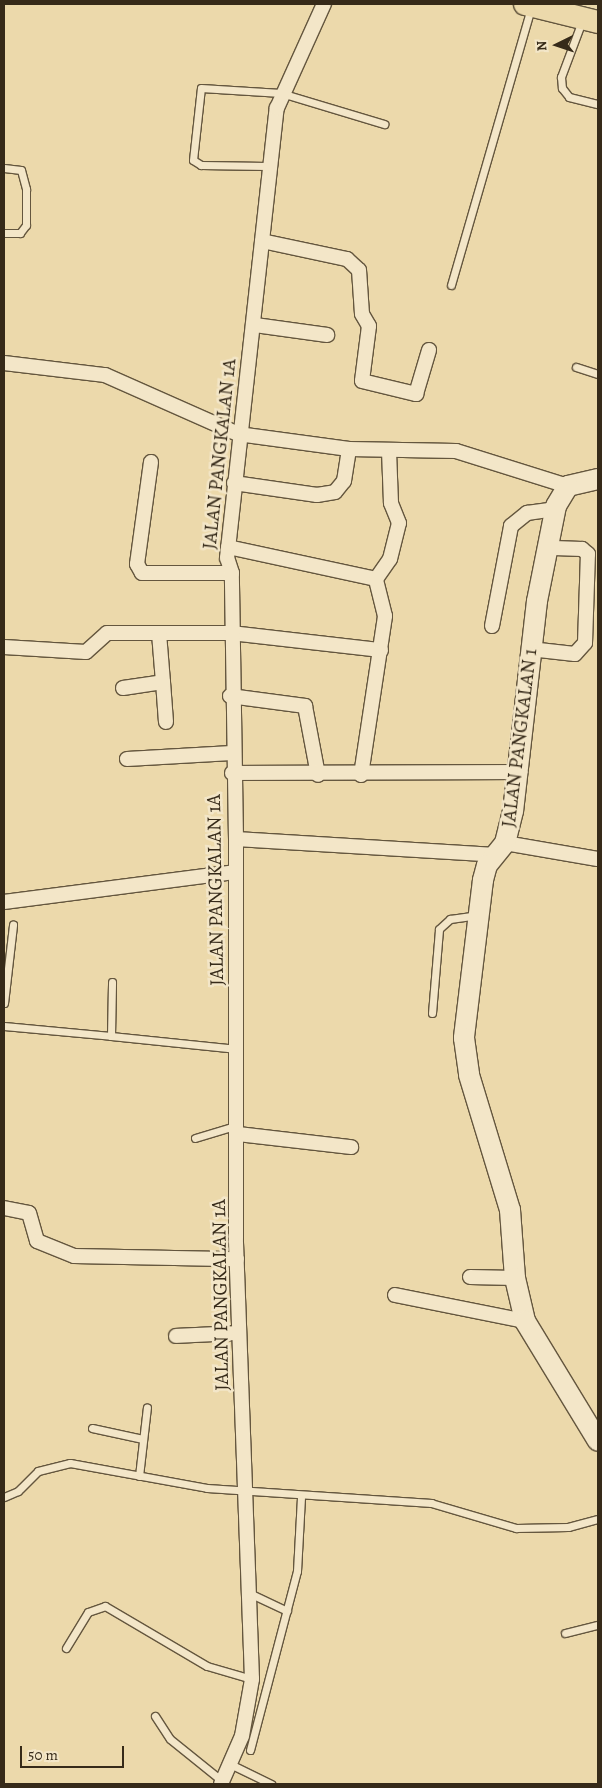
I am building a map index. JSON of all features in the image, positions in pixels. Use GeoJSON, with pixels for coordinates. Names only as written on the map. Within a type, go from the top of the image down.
{"type":"FeatureCollection","features":[{"type":"Feature","properties":{"kind":"main road"},"geometry":{"type":"LineString","coordinates":[[528,5],[594,20]]}},
{"type":"Feature","properties":{"kind":"main road"},"geometry":{"type":"LineString","coordinates":[[568,486],[598,479]]}},
{"type":"Feature","properties":{"kind":"main road","name":"JALAN PANGKALAN 1"},"geometry":{"type":"LineString","coordinates":[[568,486],[555,509],[547,548],[530,650],[517,772],[500,849],[487,865],[477,915],[468,979],[465,1055],[510,1210],[515,1278],[525,1321],[598,1441]]}},
{"type":"Feature","properties":{"kind":"street","name":"JALAN PANGKALAN 1A"},"geometry":{"type":"LineString","coordinates":[[221,1783],[247,1718],[252,1679],[247,1491],[238,1333],[236,839],[230,696],[232,573],[228,547],[238,434],[255,325],[267,166],[281,93],[324,4]]}},
{"type":"Feature","properties":{"kind":"street"},"geometry":{"type":"LineString","coordinates":[[262,241],[347,259],[359,270],[362,314],[369,326],[362,382],[416,394],[429,350]]}},
{"type":"Feature","properties":{"kind":"street"},"geometry":{"type":"LineString","coordinates":[[255,325],[327,335]]}},
{"type":"Feature","properties":{"kind":"street"},"geometry":{"type":"LineString","coordinates":[[4,363],[105,375],[238,434],[349,450],[456,451],[568,486]]}},
{"type":"Feature","properties":{"kind":"street"},"geometry":{"type":"LineString","coordinates":[[234,483],[317,495],[335,492],[344,481],[349,450]]}},
{"type":"Feature","properties":{"kind":"street"},"geometry":{"type":"LineString","coordinates":[[376,579],[390,559],[399,523],[391,502],[389,450]]}},
{"type":"Feature","properties":{"kind":"street"},"geometry":{"type":"LineString","coordinates":[[151,462],[137,564],[142,573],[232,573]]}},
{"type":"Feature","properties":{"kind":"street"},"geometry":{"type":"LineString","coordinates":[[492,626],[511,526],[527,513],[555,509]]}},
{"type":"Feature","properties":{"kind":"street"},"geometry":{"type":"LineString","coordinates":[[228,547],[376,579]]}},
{"type":"Feature","properties":{"kind":"street"},"geometry":{"type":"LineString","coordinates":[[530,650],[575,654],[585,643],[588,554],[582,549],[547,548]]}},
{"type":"Feature","properties":{"kind":"street"},"geometry":{"type":"LineString","coordinates":[[361,775],[381,650],[384,600],[376,579]]}},
{"type":"Feature","properties":{"kind":"street"},"geometry":{"type":"LineString","coordinates":[[159,632],[166,722]]}},
{"type":"Feature","properties":{"kind":"street"},"geometry":{"type":"LineString","coordinates":[[4,647],[90,652],[101,634],[231,632],[381,650]]}},
{"type":"Feature","properties":{"kind":"street"},"geometry":{"type":"LineString","coordinates":[[123,688],[163,682]]}},
{"type":"Feature","properties":{"kind":"street"},"geometry":{"type":"LineString","coordinates":[[230,696],[305,706],[318,775]]}},
{"type":"Feature","properties":{"kind":"street"},"geometry":{"type":"LineString","coordinates":[[127,759],[232,753]]}},
{"type":"Feature","properties":{"kind":"street"},"geometry":{"type":"LineString","coordinates":[[232,773],[361,775],[517,772]]}},
{"type":"Feature","properties":{"kind":"street"},"geometry":{"type":"LineString","coordinates":[[236,839],[500,849],[598,859]]}},
{"type":"Feature","properties":{"kind":"street"},"geometry":{"type":"LineString","coordinates":[[4,902],[235,872]]}},
{"type":"Feature","properties":{"kind":"street"},"geometry":{"type":"LineString","coordinates":[[238,1130],[351,1147]]}},
{"type":"Feature","properties":{"kind":"street"},"geometry":{"type":"LineString","coordinates":[[4,1208],[29,1213],[37,1241],[74,1256],[237,1259]]}},
{"type":"Feature","properties":{"kind":"street"},"geometry":{"type":"LineString","coordinates":[[470,1277],[515,1278]]}},
{"type":"Feature","properties":{"kind":"street"},"geometry":{"type":"LineString","coordinates":[[395,1295],[525,1321]]}},
{"type":"Feature","properties":{"kind":"street"},"geometry":{"type":"LineString","coordinates":[[176,1336],[238,1333]]}},
{"type":"Feature","properties":{"kind":"lane"},"geometry":{"type":"LineString","coordinates":[[451,285],[528,5]]}},
{"type":"Feature","properties":{"kind":"lane"},"geometry":{"type":"LineString","coordinates":[[594,20],[562,77],[562,88],[569,97],[598,104]]}},
{"type":"Feature","properties":{"kind":"lane"},"geometry":{"type":"LineString","coordinates":[[267,166],[195,163],[199,93],[206,87],[281,93],[384,124]]}},
{"type":"Feature","properties":{"kind":"lane"},"geometry":{"type":"LineString","coordinates":[[4,168],[20,170],[26,189],[26,225],[20,233],[4,233]]}},
{"type":"Feature","properties":{"kind":"lane"},"geometry":{"type":"LineString","coordinates":[[576,367],[598,374]]}},
{"type":"Feature","properties":{"kind":"lane"},"geometry":{"type":"LineString","coordinates":[[432,1013],[440,929],[450,919],[477,915]]}},
{"type":"Feature","properties":{"kind":"lane"},"geometry":{"type":"LineString","coordinates":[[4,1003],[13,925]]}},
{"type":"Feature","properties":{"kind":"lane"},"geometry":{"type":"LineString","coordinates":[[111,1036],[112,982]]}},
{"type":"Feature","properties":{"kind":"lane"},"geometry":{"type":"LineString","coordinates":[[4,1026],[238,1049]]}},
{"type":"Feature","properties":{"kind":"lane"},"geometry":{"type":"LineString","coordinates":[[195,1138],[238,1130]]}},
{"type":"Feature","properties":{"kind":"lane"},"geometry":{"type":"LineString","coordinates":[[139,1476],[147,1407]]}},
{"type":"Feature","properties":{"kind":"lane"},"geometry":{"type":"LineString","coordinates":[[92,1428],[143,1439]]}},
{"type":"Feature","properties":{"kind":"lane"},"geometry":{"type":"LineString","coordinates":[[4,1497],[52,1466],[70,1463],[139,1476],[247,1491],[431,1503],[516,1528],[568,1527],[598,1519]]}},
{"type":"Feature","properties":{"kind":"lane"},"geometry":{"type":"LineString","coordinates":[[250,1750],[299,1553],[301,1496]]}},
{"type":"Feature","properties":{"kind":"lane"},"geometry":{"type":"LineString","coordinates":[[249,1594],[286,1611]]}},
{"type":"Feature","properties":{"kind":"lane"},"geometry":{"type":"LineString","coordinates":[[66,1648],[88,1612],[105,1606],[207,1666],[252,1679]]}},
{"type":"Feature","properties":{"kind":"lane"},"geometry":{"type":"LineString","coordinates":[[565,1634],[598,1625]]}},
{"type":"Feature","properties":{"kind":"lane"},"geometry":{"type":"LineString","coordinates":[[155,1716],[170,1738],[221,1783]]}},
{"type":"Feature","properties":{"kind":"lane"},"geometry":{"type":"LineString","coordinates":[[230,1764],[271,1784]]}}]}
